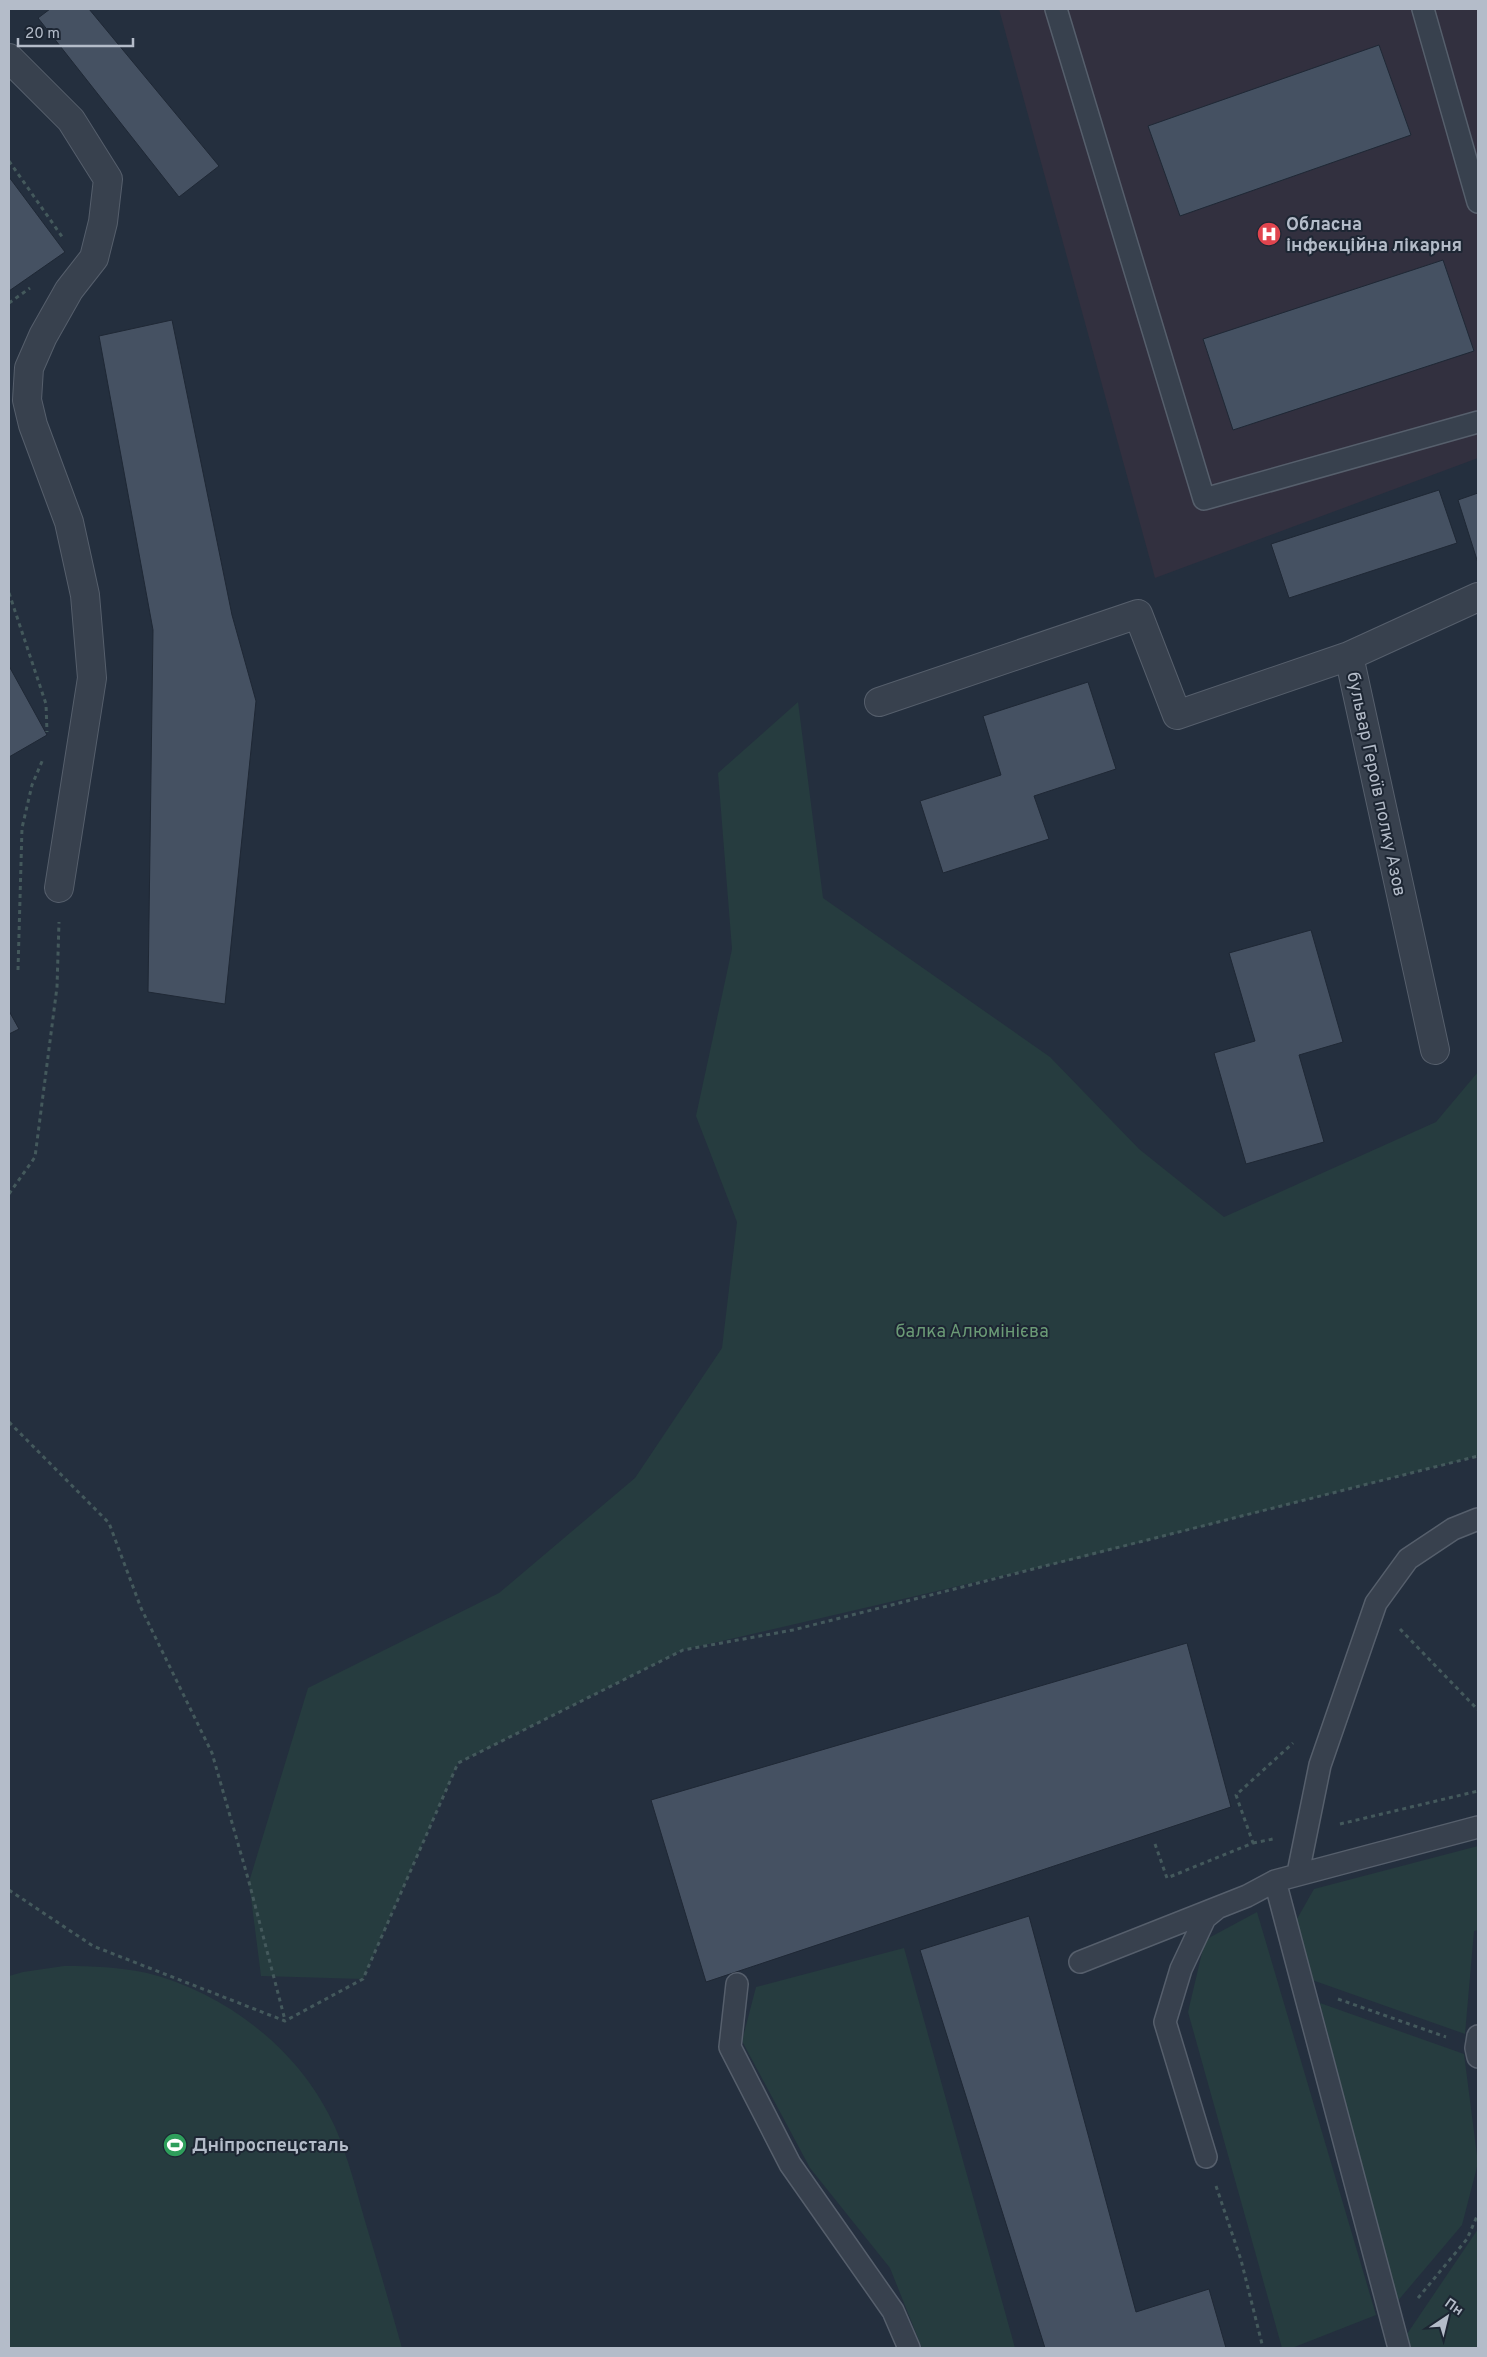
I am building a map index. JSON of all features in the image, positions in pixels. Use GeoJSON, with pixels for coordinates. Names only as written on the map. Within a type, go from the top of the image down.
{"type":"FeatureCollection","features":[{"type":"Feature","properties":{"kind":"street"},"geometry":{"type":"LineString","coordinates":[[9,58],[71,120],[108,179],[103,222],[94,258],[69,290],[43,336],[29,368],[27,400],[33,425],[69,522],[85,595],[92,678],[59,888]]}},
{"type":"Feature","properties":{"kind":"street","name":"бульвар Героїв полку Азов"},"geometry":{"type":"LineString","coordinates":[[1436,1050],[1349,656],[1478,597]]}},
{"type":"Feature","properties":{"kind":"street"},"geometry":{"type":"LineString","coordinates":[[879,702],[1138,614],[1177,715],[1349,656]]}},
{"type":"Feature","properties":{"kind":"lane"},"geometry":{"type":"LineString","coordinates":[[1056,9],[1204,499],[1478,422]]}},
{"type":"Feature","properties":{"kind":"lane"},"geometry":{"type":"LineString","coordinates":[[1423,9],[1478,202]]}},
{"type":"Feature","properties":{"kind":"lane"},"geometry":{"type":"LineString","coordinates":[[1298,1873],[1320,1765],[1376,1603],[1408,1559],[1453,1529],[1478,1519]]}},
{"type":"Feature","properties":{"kind":"lane"},"geometry":{"type":"LineString","coordinates":[[1080,1962],[1247,1896],[1275,1881],[1298,1873],[1478,1827]]}},
{"type":"Feature","properties":{"kind":"lane"},"geometry":{"type":"LineString","coordinates":[[1275,1881],[1398,2348]]}},
{"type":"Feature","properties":{"kind":"lane"},"geometry":{"type":"LineString","coordinates":[[1206,2157],[1165,2022],[1181,1969],[1193,1943],[1205,1918],[1220,1906]]}},
{"type":"Feature","properties":{"kind":"lane"},"geometry":{"type":"LineString","coordinates":[[737,1984],[730,2047],[790,2164],[893,2311],[909,2348]]}},
{"type":"Feature","properties":{"kind":"path"},"geometry":{"type":"LineString","coordinates":[[9,161],[66,243]]}},
{"type":"Feature","properties":{"kind":"path"},"geometry":{"type":"LineString","coordinates":[[9,303],[38,282]]}},
{"type":"Feature","properties":{"kind":"path"},"geometry":{"type":"LineString","coordinates":[[9,593],[46,704],[47,738]]}},
{"type":"Feature","properties":{"kind":"path"},"geometry":{"type":"LineString","coordinates":[[18,970],[22,828],[32,785],[45,754]]}},
{"type":"Feature","properties":{"kind":"path"},"geometry":{"type":"LineString","coordinates":[[9,1194],[34,1157],[57,987],[59,888]]}},
{"type":"Feature","properties":{"kind":"path"},"geometry":{"type":"LineString","coordinates":[[9,1422],[109,1523],[141,1608],[212,1753],[249,1882],[285,2021]]}},
{"type":"Feature","properties":{"kind":"path"},"geometry":{"type":"LineString","coordinates":[[9,1890],[93,1946],[285,2021],[363,1979],[458,1763],[683,1650],[793,1630],[1478,1456]]}},
{"type":"Feature","properties":{"kind":"path"},"geometry":{"type":"LineString","coordinates":[[1376,1603],[1478,1710]]}},
{"type":"Feature","properties":{"kind":"path"},"geometry":{"type":"LineString","coordinates":[[1155,1844],[1167,1878],[1253,1843],[1236,1795],[1299,1738]]}},
{"type":"Feature","properties":{"kind":"path"},"geometry":{"type":"LineString","coordinates":[[1306,1832],[1478,1790]]}},
{"type":"Feature","properties":{"kind":"path"},"geometry":{"type":"LineString","coordinates":[[1302,1986],[1477,2047]]}},
{"type":"Feature","properties":{"kind":"path"},"geometry":{"type":"LineString","coordinates":[[1206,2157],[1241,2260],[1263,2348]]}},
{"type":"Feature","properties":{"kind":"path"},"geometry":{"type":"LineString","coordinates":[[1392,2324],[1410,2308],[1467,2238],[1478,2214]]}},
{"type":"Feature","properties":{"kind":"shaded area","name":"Обласна інфекційна лікарня"},"geometry":{"type":"Polygon","coordinates":[[[999,9],[1478,9],[1478,458],[1155,578],[999,9]]]}},
{"type":"Feature","properties":{"kind":"green space","name":"балка Алюмінієва"},"geometry":{"type":"Polygon","coordinates":[[[798,702],[823,898],[1050,1057],[1139,1149],[1224,1217],[1436,1122],[1478,1072],[1478,1456],[1080,1558],[683,1650],[458,1763],[363,1979],[261,1976],[249,1882],[308,1688],[499,1593],[635,1478],[722,1348],[737,1222],[696,1116],[732,949],[718,773],[798,702]]]}},
{"type":"Feature","properties":{"kind":"green space"},"geometry":{"type":"Polygon","coordinates":[[[1478,1846],[1478,1930],[1474,1931],[1465,2034],[1312,1980],[1297,1919],[1314,1889],[1478,1846]]]}},
{"type":"Feature","properties":{"kind":"green space"},"geometry":{"type":"Polygon","coordinates":[[[1257,1912],[1376,2315],[1292,2348],[1282,2348],[1188,2012],[1205,1940],[1257,1912]]]}},
{"type":"Feature","properties":{"kind":"green space"},"geometry":{"type":"Polygon","coordinates":[[[904,1948],[1015,2348],[922,2348],[890,2268],[810,2168],[742,2041],[756,1987],[904,1948]]]}},
{"type":"Feature","properties":{"kind":"green space","name":"Дніпроспецсталь"},"geometry":{"type":"Polygon","coordinates":[[[64,1966],[127,1969],[177,1982],[233,2010],[282,2050],[303,2074],[320,2099],[335,2127],[355,2185],[402,2348],[9,2348],[9,1976],[64,1966]]]}},
{"type":"Feature","properties":{"kind":"green space"},"geometry":{"type":"Polygon","coordinates":[[[1320,2003],[1464,2054],[1478,2163],[1462,2225],[1396,2303],[1320,2003]]]}},
{"type":"Feature","properties":{"kind":"green space"},"geometry":{"type":"Polygon","coordinates":[[[1478,2229],[1478,2348],[1411,2348],[1407,2334],[1478,2229]]]}},
{"type":"Feature","properties":{"kind":"building"},"geometry":{"type":"Polygon","coordinates":[[[50,9],[89,9],[219,166],[179,197],[38,18],[50,9]]]}},
{"type":"Feature","properties":{"kind":"building"},"geometry":{"type":"Polygon","coordinates":[[[1379,45],[1411,135],[1180,216],[1148,126],[1379,45]]]}},
{"type":"Feature","properties":{"kind":"building"},"geometry":{"type":"Polygon","coordinates":[[[9,177],[65,252],[9,291],[9,177]]]}},
{"type":"Feature","properties":{"kind":"building"},"geometry":{"type":"Polygon","coordinates":[[[1443,260],[1474,351],[1233,430],[1203,339],[1443,260]]]}},
{"type":"Feature","properties":{"kind":"building"},"geometry":{"type":"Polygon","coordinates":[[[172,320],[232,615],[256,701],[225,1004],[148,992],[153,630],[99,336],[172,320]]]}},
{"type":"Feature","properties":{"kind":"building"},"geometry":{"type":"Polygon","coordinates":[[[1439,490],[1457,543],[1289,598],[1271,544],[1439,490]]]}},
{"type":"Feature","properties":{"kind":"building"},"geometry":{"type":"Polygon","coordinates":[[[1478,493],[1478,563],[1458,500],[1478,493]]]}},
{"type":"Feature","properties":{"kind":"building"},"geometry":{"type":"Polygon","coordinates":[[[9,666],[47,735],[9,757],[9,666]]]}},
{"type":"Feature","properties":{"kind":"building"},"geometry":{"type":"Polygon","coordinates":[[[1088,682],[1116,769],[1034,796],[1049,839],[943,873],[920,801],[1001,775],[983,716],[1088,682]]]}},
{"type":"Feature","properties":{"kind":"building"},"geometry":{"type":"Polygon","coordinates":[[[1311,930],[1343,1042],[1299,1055],[1324,1142],[1246,1164],[1214,1053],[1255,1041],[1229,953],[1311,930]]]}},
{"type":"Feature","properties":{"kind":"building"},"geometry":{"type":"Polygon","coordinates":[[[9,1011],[19,1029],[9,1034],[9,1011]]]}},
{"type":"Feature","properties":{"kind":"building"},"geometry":{"type":"Polygon","coordinates":[[[1187,1643],[1231,1807],[706,1982],[651,1800],[1187,1643]]]}},
{"type":"Feature","properties":{"kind":"building"},"geometry":{"type":"Polygon","coordinates":[[[1029,1916],[1136,2312],[1209,2289],[1226,2348],[1045,2348],[920,1950],[1029,1916]]]}},
{"type":"Feature","properties":{"kind":"place","name":"Обласна інфекційна лікарня"},"geometry":{"type":"Point","coordinates":[1269,234]}},
{"type":"Feature","properties":{"kind":"place","name":"Дніпроспецсталь"},"geometry":{"type":"Point","coordinates":[175,2145]}}]}
